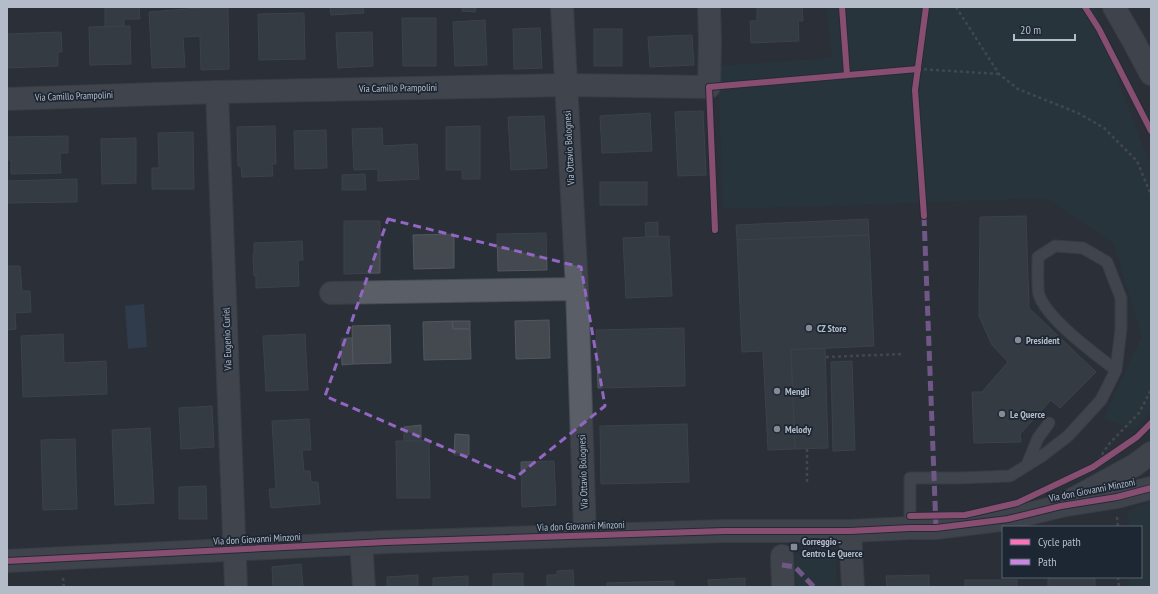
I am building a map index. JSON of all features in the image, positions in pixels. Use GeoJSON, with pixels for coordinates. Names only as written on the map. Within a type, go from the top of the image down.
{"type":"FeatureCollection","features":[{"type":"Feature","properties":{"kind":"street","name":"Via Ottavio Bolognesi"},"geometry":{"type":"LineString","coordinates":[[562,7],[577,289],[585,536]]}},
{"type":"Feature","properties":{"kind":"street","name":"Via Camillo Prampolini"},"geometry":{"type":"LineString","coordinates":[[7,99],[217,92],[566,85],[709,87],[709,7]]}},
{"type":"Feature","properties":{"kind":"street"},"geometry":{"type":"LineString","coordinates":[[1114,7],[1151,74]]}},
{"type":"Feature","properties":{"kind":"street","name":"Via Eugenio Curiel"},"geometry":{"type":"LineString","coordinates":[[217,92],[236,587]]}},
{"type":"Feature","properties":{"kind":"street"},"geometry":{"type":"LineString","coordinates":[[331,293],[577,289]]}},
{"type":"Feature","properties":{"kind":"street","name":"Via don Giovanni Minzoni"},"geometry":{"type":"LineString","coordinates":[[1061,506],[1135,465],[1151,453]]}},
{"type":"Feature","properties":{"kind":"street","name":"Via don Giovanni Minzoni"},"geometry":{"type":"LineString","coordinates":[[7,561],[361,543],[724,531],[850,531],[936,528],[1008,519],[1061,506],[1117,497],[1151,488]]}},
{"type":"Feature","properties":{"kind":"street"},"geometry":{"type":"LineString","coordinates":[[850,531],[853,587]]}},
{"type":"Feature","properties":{"kind":"street"},"geometry":{"type":"LineString","coordinates":[[361,543],[364,587]]}},
{"type":"Feature","properties":{"kind":"street"},"geometry":{"type":"LineString","coordinates":[[782,556],[783,587]]}},
{"type":"Feature","properties":{"kind":"lane"},"geometry":{"type":"LineString","coordinates":[[910,528],[910,478],[1010,476],[1042,456],[1068,436],[1101,400],[1116,370],[1121,329],[1121,298],[1107,262],[1083,248],[1055,246],[1038,258],[1039,294],[1050,314],[1083,345],[1116,370]]}},
{"type":"Feature","properties":{"kind":"lane"},"geometry":{"type":"LineString","coordinates":[[1027,465],[1038,438],[1049,423]]}},
{"type":"Feature","properties":{"kind":"path"},"geometry":{"type":"LineString","coordinates":[[956,7],[999,74],[1018,89],[1078,113],[1104,128],[1137,161],[1151,195]]}},
{"type":"Feature","properties":{"kind":"path"},"geometry":{"type":"LineString","coordinates":[[918,73],[919,62]]}},
{"type":"Feature","properties":{"kind":"path"},"geometry":{"type":"LineString","coordinates":[[910,70],[918,73],[999,74]]}},
{"type":"Feature","properties":{"kind":"path"},"geometry":{"type":"LineString","coordinates":[[826,357],[903,354]]}},
{"type":"Feature","properties":{"kind":"path"},"geometry":{"type":"LineString","coordinates":[[1100,462],[1100,458],[1108,445],[1139,413],[1151,390]]}},
{"type":"Feature","properties":{"kind":"path"},"geometry":{"type":"LineString","coordinates":[[807,449],[807,484]]}},
{"type":"Feature","properties":{"kind":"path"},"geometry":{"type":"LineString","coordinates":[[1100,462],[1107,457]]}},
{"type":"Feature","properties":{"kind":"highlighted area"},"geometry":{"type":"Polygon","coordinates":[[[388,219],[581,267],[605,406],[515,478],[325,396],[388,219]]]}},
{"type":"Feature","properties":{"kind":"green space"},"geometry":{"type":"Polygon","coordinates":[[[826,7],[1094,7],[1123,95],[1151,168],[1151,411],[1134,430],[1104,418],[1142,336],[1113,242],[1048,198],[723,209],[718,66],[833,58],[826,7]]]}},
{"type":"Feature","properties":{"kind":"green space"},"geometry":{"type":"Polygon","coordinates":[[[1151,502],[1151,587],[1130,587],[1130,578],[1142,578],[1142,526],[1129,526],[1128,511],[1151,502]]]}},
{"type":"Feature","properties":{"kind":"green space"},"geometry":{"type":"Polygon","coordinates":[[[835,554],[837,587],[796,587],[795,555],[835,554]]]}},
{"type":"Feature","properties":{"kind":"water"},"geometry":{"type":"Polygon","coordinates":[[[144,304],[147,347],[128,349],[125,306],[144,304]]]}},
{"type":"Feature","properties":{"kind":"building"},"geometry":{"type":"Polygon","coordinates":[[[105,7],[139,7],[140,19],[124,19],[124,26],[105,27],[105,7]]]}},
{"type":"Feature","properties":{"kind":"building"},"geometry":{"type":"Polygon","coordinates":[[[228,7],[229,69],[201,70],[200,36],[183,37],[185,67],[152,68],[149,12],[228,7]]]}},
{"type":"Feature","properties":{"kind":"building"},"geometry":{"type":"Polygon","coordinates":[[[330,7],[363,7],[364,13],[331,15],[330,7]]]}},
{"type":"Feature","properties":{"kind":"building"},"geometry":{"type":"Polygon","coordinates":[[[462,7],[476,7],[475,12],[462,11],[462,7]]]}},
{"type":"Feature","properties":{"kind":"building"},"geometry":{"type":"Polygon","coordinates":[[[757,7],[802,7],[803,21],[798,21],[799,41],[751,43],[750,21],[757,21],[757,7]]]}},
{"type":"Feature","properties":{"kind":"building"},"geometry":{"type":"Polygon","coordinates":[[[304,13],[305,59],[259,60],[258,14],[304,13]]]}},
{"type":"Feature","properties":{"kind":"building"},"geometry":{"type":"Polygon","coordinates":[[[402,18],[436,18],[436,66],[403,66],[402,18]]]}},
{"type":"Feature","properties":{"kind":"building"},"geometry":{"type":"Polygon","coordinates":[[[485,20],[487,65],[455,66],[453,22],[485,20]]]}},
{"type":"Feature","properties":{"kind":"building"},"geometry":{"type":"Polygon","coordinates":[[[130,26],[131,64],[90,65],[89,27],[130,26]]]}},
{"type":"Feature","properties":{"kind":"building"},"geometry":{"type":"Polygon","coordinates":[[[540,28],[542,68],[514,69],[513,29],[540,28]]]}},
{"type":"Feature","properties":{"kind":"building"},"geometry":{"type":"Polygon","coordinates":[[[594,29],[622,29],[622,66],[594,66],[594,29]]]}},
{"type":"Feature","properties":{"kind":"building"},"geometry":{"type":"Polygon","coordinates":[[[61,32],[62,52],[58,52],[58,66],[7,68],[7,34],[61,32]]]}},
{"type":"Feature","properties":{"kind":"building"},"geometry":{"type":"Polygon","coordinates":[[[372,32],[373,66],[338,68],[336,33],[372,32]]]}},
{"type":"Feature","properties":{"kind":"building"},"geometry":{"type":"Polygon","coordinates":[[[692,35],[694,65],[650,67],[648,37],[692,35]]]}},
{"type":"Feature","properties":{"kind":"building"},"geometry":{"type":"Polygon","coordinates":[[[703,111],[706,175],[678,176],[675,112],[703,111]]]}},
{"type":"Feature","properties":{"kind":"building"},"geometry":{"type":"Polygon","coordinates":[[[650,113],[652,151],[602,153],[600,116],[650,113]]]}},
{"type":"Feature","properties":{"kind":"building"},"geometry":{"type":"Polygon","coordinates":[[[544,116],[547,168],[511,170],[508,117],[544,116]]]}},
{"type":"Feature","properties":{"kind":"building"},"geometry":{"type":"Polygon","coordinates":[[[275,126],[276,164],[272,164],[273,176],[242,177],[241,166],[238,166],[237,127],[275,126]]]}},
{"type":"Feature","properties":{"kind":"building"},"geometry":{"type":"Polygon","coordinates":[[[480,126],[480,179],[462,179],[462,170],[446,170],[446,127],[480,126]]]}},
{"type":"Feature","properties":{"kind":"building"},"geometry":{"type":"Polygon","coordinates":[[[382,128],[383,146],[417,144],[419,179],[378,181],[378,169],[354,170],[352,129],[382,128]]]}},
{"type":"Feature","properties":{"kind":"building"},"geometry":{"type":"Polygon","coordinates":[[[326,130],[327,168],[295,169],[294,131],[326,130]]]}},
{"type":"Feature","properties":{"kind":"building"},"geometry":{"type":"Polygon","coordinates":[[[193,132],[194,189],[152,189],[152,168],[159,168],[158,133],[193,132]]]}},
{"type":"Feature","properties":{"kind":"building"},"geometry":{"type":"Polygon","coordinates":[[[68,136],[68,153],[60,153],[61,173],[11,174],[11,160],[7,160],[7,137],[68,136]]]}},
{"type":"Feature","properties":{"kind":"building"},"geometry":{"type":"Polygon","coordinates":[[[136,138],[136,183],[102,184],[101,139],[136,138]]]}},
{"type":"Feature","properties":{"kind":"building"},"geometry":{"type":"Polygon","coordinates":[[[365,174],[366,190],[342,190],[342,175],[365,174]]]}},
{"type":"Feature","properties":{"kind":"building"},"geometry":{"type":"Polygon","coordinates":[[[77,179],[77,202],[7,203],[7,181],[77,179]]]}},
{"type":"Feature","properties":{"kind":"building"},"geometry":{"type":"Polygon","coordinates":[[[600,182],[647,182],[647,205],[600,205],[600,182]]]}},
{"type":"Feature","properties":{"kind":"building"},"geometry":{"type":"Polygon","coordinates":[[[1026,216],[1029,308],[1096,372],[1060,408],[1051,400],[1020,434],[1021,442],[974,443],[972,392],[982,392],[1008,362],[992,345],[979,316],[980,217],[1026,216]]]}},
{"type":"Feature","properties":{"kind":"building"},"geometry":{"type":"Polygon","coordinates":[[[868,219],[869,235],[737,240],[736,225],[868,219]]]}},
{"type":"Feature","properties":{"kind":"building"},"geometry":{"type":"Polygon","coordinates":[[[344,221],[380,221],[380,273],[344,274],[344,221]]]}},
{"type":"Feature","properties":{"kind":"building"},"geometry":{"type":"Polygon","coordinates":[[[658,222],[658,237],[646,237],[645,223],[658,222]]]}},
{"type":"Feature","properties":{"kind":"building"},"geometry":{"type":"Polygon","coordinates":[[[546,233],[547,270],[498,271],[497,234],[546,233]]]}},
{"type":"Feature","properties":{"kind":"building"},"geometry":{"type":"Polygon","coordinates":[[[454,234],[454,268],[414,269],[413,235],[454,234]]]}},
{"type":"Feature","properties":{"kind":"building"},"geometry":{"type":"Polygon","coordinates":[[[869,235],[874,346],[791,350],[795,449],[768,450],[763,351],[742,352],[737,240],[869,235]]]}},
{"type":"Feature","properties":{"kind":"building"},"geometry":{"type":"Polygon","coordinates":[[[669,236],[672,296],[626,298],[623,238],[669,236]]]}},
{"type":"Feature","properties":{"kind":"building"},"geometry":{"type":"Polygon","coordinates":[[[302,241],[303,260],[298,260],[299,286],[256,288],[253,255],[254,243],[302,241]]]}},
{"type":"Feature","properties":{"kind":"building"},"geometry":{"type":"Polygon","coordinates":[[[7,266],[20,266],[22,291],[30,291],[31,312],[15,313],[16,329],[7,330],[7,266]]]}},
{"type":"Feature","properties":{"kind":"building"},"geometry":{"type":"Polygon","coordinates":[[[549,320],[550,358],[516,359],[515,321],[549,320]]]}},
{"type":"Feature","properties":{"kind":"building"},"geometry":{"type":"Polygon","coordinates":[[[452,321],[470,321],[470,329],[453,329],[452,321]]]}},
{"type":"Feature","properties":{"kind":"building"},"geometry":{"type":"Polygon","coordinates":[[[452,321],[453,329],[470,329],[471,359],[424,360],[423,322],[452,321]]]}},
{"type":"Feature","properties":{"kind":"building"},"geometry":{"type":"Polygon","coordinates":[[[390,325],[391,363],[353,364],[352,326],[390,325]]]}},
{"type":"Feature","properties":{"kind":"building"},"geometry":{"type":"Polygon","coordinates":[[[684,328],[685,386],[598,388],[596,330],[684,328]]]}},
{"type":"Feature","properties":{"kind":"building"},"geometry":{"type":"Polygon","coordinates":[[[63,334],[64,363],[106,361],[107,394],[23,397],[21,336],[63,334]]]}},
{"type":"Feature","properties":{"kind":"building"},"geometry":{"type":"Polygon","coordinates":[[[305,334],[308,390],[266,391],[263,336],[305,334]]]}},
{"type":"Feature","properties":{"kind":"building"},"geometry":{"type":"Polygon","coordinates":[[[341,338],[352,338],[353,364],[342,365],[341,338]]]}},
{"type":"Feature","properties":{"kind":"building"},"geometry":{"type":"Polygon","coordinates":[[[825,348],[828,448],[795,449],[791,350],[825,348]]]}},
{"type":"Feature","properties":{"kind":"building"},"geometry":{"type":"Polygon","coordinates":[[[852,361],[855,450],[833,451],[831,362],[852,361]]]}},
{"type":"Feature","properties":{"kind":"building"},"geometry":{"type":"Polygon","coordinates":[[[212,406],[214,447],[181,449],[179,408],[212,406]]]}},
{"type":"Feature","properties":{"kind":"building"},"geometry":{"type":"Polygon","coordinates":[[[309,419],[311,450],[302,450],[304,471],[310,471],[311,482],[318,482],[320,504],[271,508],[269,489],[276,489],[272,421],[309,419]]]}},
{"type":"Feature","properties":{"kind":"building"},"geometry":{"type":"Polygon","coordinates":[[[687,424],[689,482],[601,484],[600,426],[687,424]]]}},
{"type":"Feature","properties":{"kind":"building"},"geometry":{"type":"Polygon","coordinates":[[[421,425],[421,441],[404,442],[404,427],[421,425]]]}},
{"type":"Feature","properties":{"kind":"building"},"geometry":{"type":"Polygon","coordinates":[[[150,428],[154,503],[115,505],[112,430],[150,428]]]}},
{"type":"Feature","properties":{"kind":"building"},"geometry":{"type":"Polygon","coordinates":[[[455,434],[469,435],[469,455],[454,455],[455,434]]]}},
{"type":"Feature","properties":{"kind":"building"},"geometry":{"type":"Polygon","coordinates":[[[75,439],[77,509],[43,510],[41,440],[75,439]]]}},
{"type":"Feature","properties":{"kind":"building"},"geometry":{"type":"Polygon","coordinates":[[[396,441],[429,441],[430,498],[397,498],[396,441]]]}},
{"type":"Feature","properties":{"kind":"building"},"geometry":{"type":"Polygon","coordinates":[[[554,461],[556,505],[522,507],[521,462],[554,461]]]}},
{"type":"Feature","properties":{"kind":"building"},"geometry":{"type":"Polygon","coordinates":[[[206,486],[207,519],[179,519],[179,487],[206,486]]]}},
{"type":"Feature","properties":{"kind":"building"},"geometry":{"type":"Polygon","coordinates":[[[301,564],[303,587],[273,587],[272,567],[301,564]]]}},
{"type":"Feature","properties":{"kind":"building"},"geometry":{"type":"Polygon","coordinates":[[[573,570],[574,587],[547,587],[547,575],[557,575],[557,571],[573,570]]]}},
{"type":"Feature","properties":{"kind":"building"},"geometry":{"type":"Polygon","coordinates":[[[523,573],[523,587],[493,587],[493,574],[523,573]]]}},
{"type":"Feature","properties":{"kind":"building"},"geometry":{"type":"Polygon","coordinates":[[[418,575],[418,587],[387,587],[387,577],[418,575]]]}},
{"type":"Feature","properties":{"kind":"building"},"geometry":{"type":"Polygon","coordinates":[[[929,575],[929,587],[887,587],[886,576],[929,575]]]}},
{"type":"Feature","properties":{"kind":"building"},"geometry":{"type":"Polygon","coordinates":[[[468,576],[468,587],[433,587],[433,578],[468,576]]]}},
{"type":"Feature","properties":{"kind":"building"},"geometry":{"type":"Polygon","coordinates":[[[745,578],[745,587],[709,587],[708,580],[745,578]]]}},
{"type":"Feature","properties":{"kind":"building"},"geometry":{"type":"Polygon","coordinates":[[[1048,578],[1095,578],[1095,587],[1048,587],[1048,578]]]}},
{"type":"Feature","properties":{"kind":"building"},"geometry":{"type":"Polygon","coordinates":[[[965,580],[1017,580],[1017,587],[965,587],[965,580]]]}},
{"type":"Feature","properties":{"kind":"building"},"geometry":{"type":"Polygon","coordinates":[[[674,581],[674,587],[607,587],[607,583],[674,581]]]}},
{"type":"Feature","properties":{"kind":"marked path"},"geometry":{"type":"LineString","coordinates":[[924,216],[936,528]]}},
{"type":"Feature","properties":{"kind":"marked path"},"geometry":{"type":"LineString","coordinates":[[782,565],[795,567],[814,587]]}},
{"type":"Feature","properties":{"kind":"cycle path"},"geometry":{"type":"LineString","coordinates":[[842,7],[847,75]]}},
{"type":"Feature","properties":{"kind":"cycle path"},"geometry":{"type":"LineString","coordinates":[[924,216],[915,90],[926,7]]}},
{"type":"Feature","properties":{"kind":"cycle path"},"geometry":{"type":"LineString","coordinates":[[1085,7],[1099,29],[1151,131]]}},
{"type":"Feature","properties":{"kind":"cycle path"},"geometry":{"type":"LineString","coordinates":[[715,230],[709,87],[918,69]]}},
{"type":"Feature","properties":{"kind":"cycle path"},"geometry":{"type":"LineString","coordinates":[[910,516],[965,515],[1017,503],[1093,467],[1137,437],[1151,423]]}},
{"type":"Feature","properties":{"kind":"cycle path"},"geometry":{"type":"LineString","coordinates":[[7,561],[386,542],[724,531],[850,531],[936,528],[1008,519],[1061,506],[1117,497],[1151,488]]}},
{"type":"Feature","properties":{"kind":"place","name":"CZ Store"},"geometry":{"type":"Point","coordinates":[809,328]}},
{"type":"Feature","properties":{"kind":"place","name":"President"},"geometry":{"type":"Point","coordinates":[1018,340]}},
{"type":"Feature","properties":{"kind":"place","name":"Mengli"},"geometry":{"type":"Point","coordinates":[777,391]}},
{"type":"Feature","properties":{"kind":"place","name":"Le Querce"},"geometry":{"type":"Point","coordinates":[1002,414]}},
{"type":"Feature","properties":{"kind":"place","name":"Melody"},"geometry":{"type":"Point","coordinates":[777,429]}},
{"type":"Feature","properties":{"kind":"place","name":"Correggio - Centro Le Querce"},"geometry":{"type":"Point","coordinates":[794,547]}}]}
